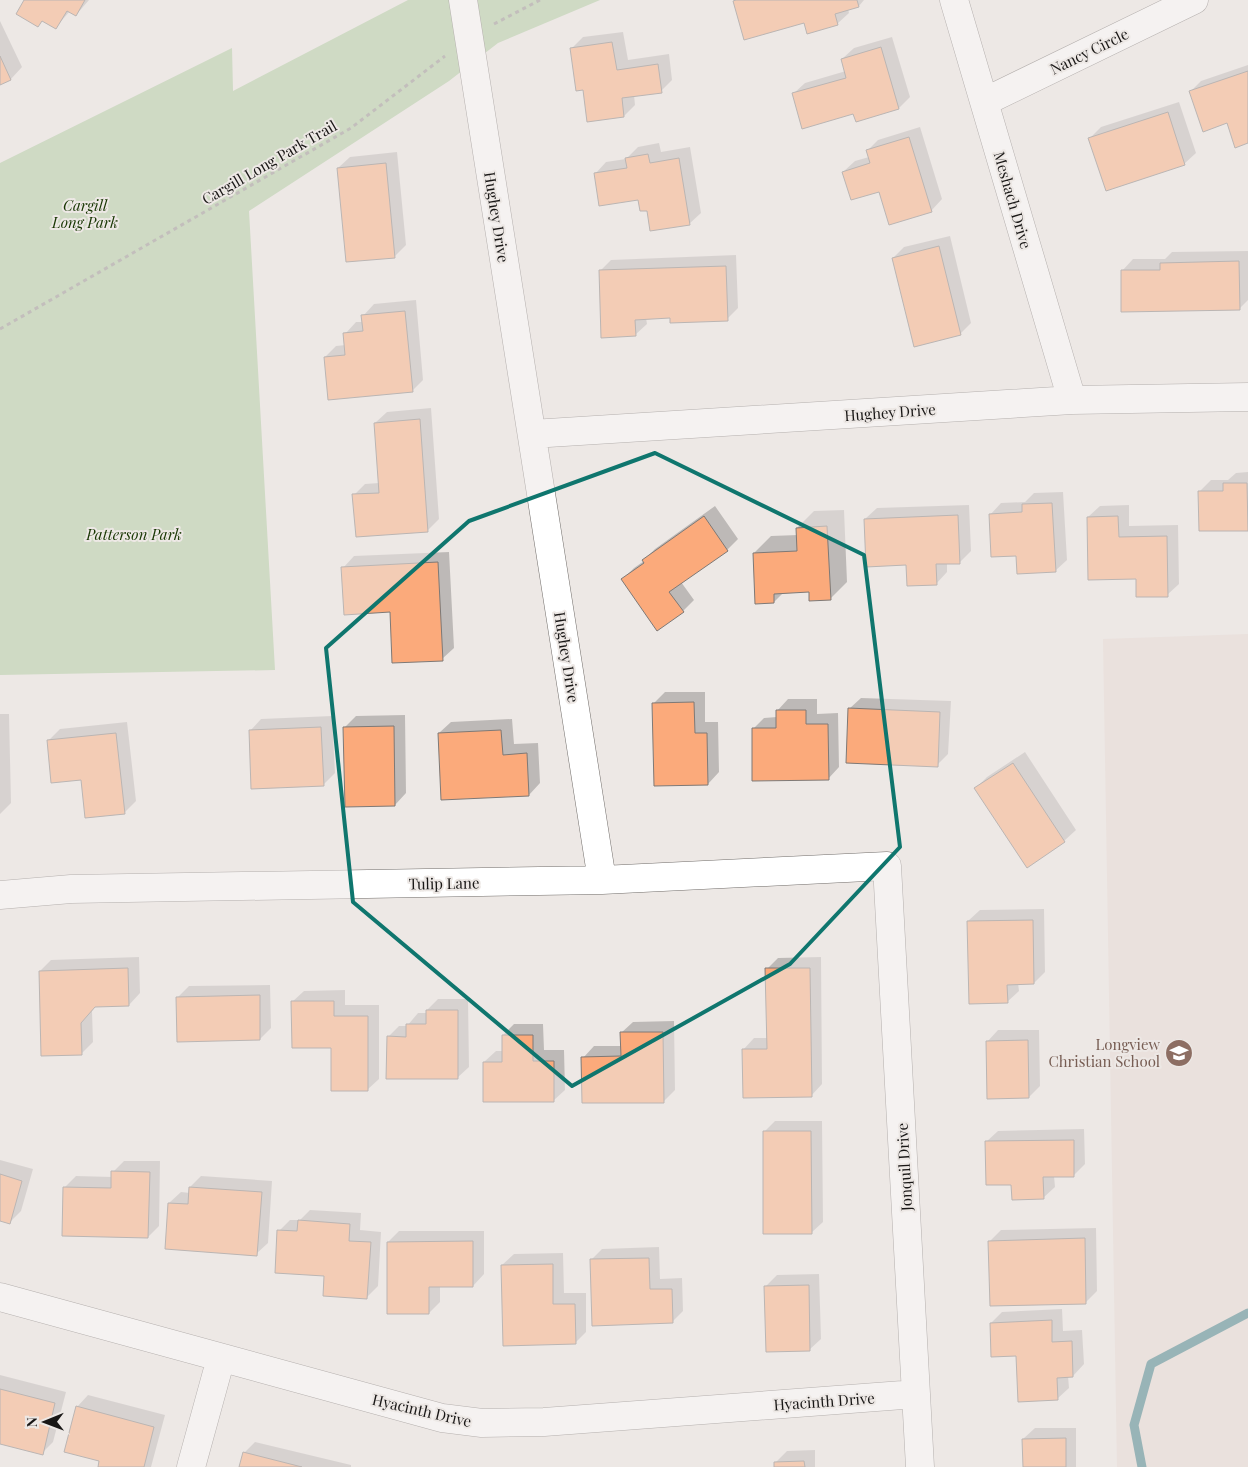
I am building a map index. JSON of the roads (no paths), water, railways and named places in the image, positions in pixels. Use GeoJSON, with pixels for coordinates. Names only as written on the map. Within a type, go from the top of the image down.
{"type":"FeatureCollection","features":[{"type":"Feature","properties":{"kind":"street","name":"Hughey Drive"},"geometry":{"type":"LineString","coordinates":[[463,0],[602,880]]}},
{"type":"Feature","properties":{"kind":"street","name":"Meshach Drive"},"geometry":{"type":"LineString","coordinates":[[954,0],[1072,400]]}},
{"type":"Feature","properties":{"kind":"street","name":"Nancy Circle"},"geometry":{"type":"LineString","coordinates":[[984,102],[1194,0]]}},
{"type":"Feature","properties":{"kind":"street","name":"Hughey Drive"},"geometry":{"type":"LineString","coordinates":[[532,434],[1072,400],[1248,396]]}},
{"type":"Feature","properties":{"kind":"street","name":"Tulip Lane"},"geometry":{"type":"LineString","coordinates":[[0,896],[72,889],[602,880],[887,866]]}},
{"type":"Feature","properties":{"kind":"street","name":"Jonquil Drive"},"geometry":{"type":"LineString","coordinates":[[887,866],[920,1467]]}},
{"type":"Feature","properties":{"kind":"street","name":"Hyacinth Drive"},"geometry":{"type":"LineString","coordinates":[[0,1297],[442,1418],[482,1424],[544,1422],[916,1394]]}},
{"type":"Feature","properties":{"kind":"street"},"geometry":{"type":"LineString","coordinates":[[191,1467],[221,1358]]}},
{"type":"Feature","properties":{"kind":"waterway"},"geometry":{"type":"LineString","coordinates":[[1142,1467],[1134,1425],[1151,1364],[1248,1313]]}},
{"type":"Feature","properties":{"kind":"place","name":"Longview Christian School"},"geometry":{"type":"Point","coordinates":[1179,1053]}},
{"type":"Feature","properties":{"kind":"park label","name":"Cargill Long Park"},"geometry":{"type":"Point","coordinates":[85,214]}},
{"type":"Feature","properties":{"kind":"park label","name":"Patterson Park"},"geometry":{"type":"Point","coordinates":[134,534]}}]}
